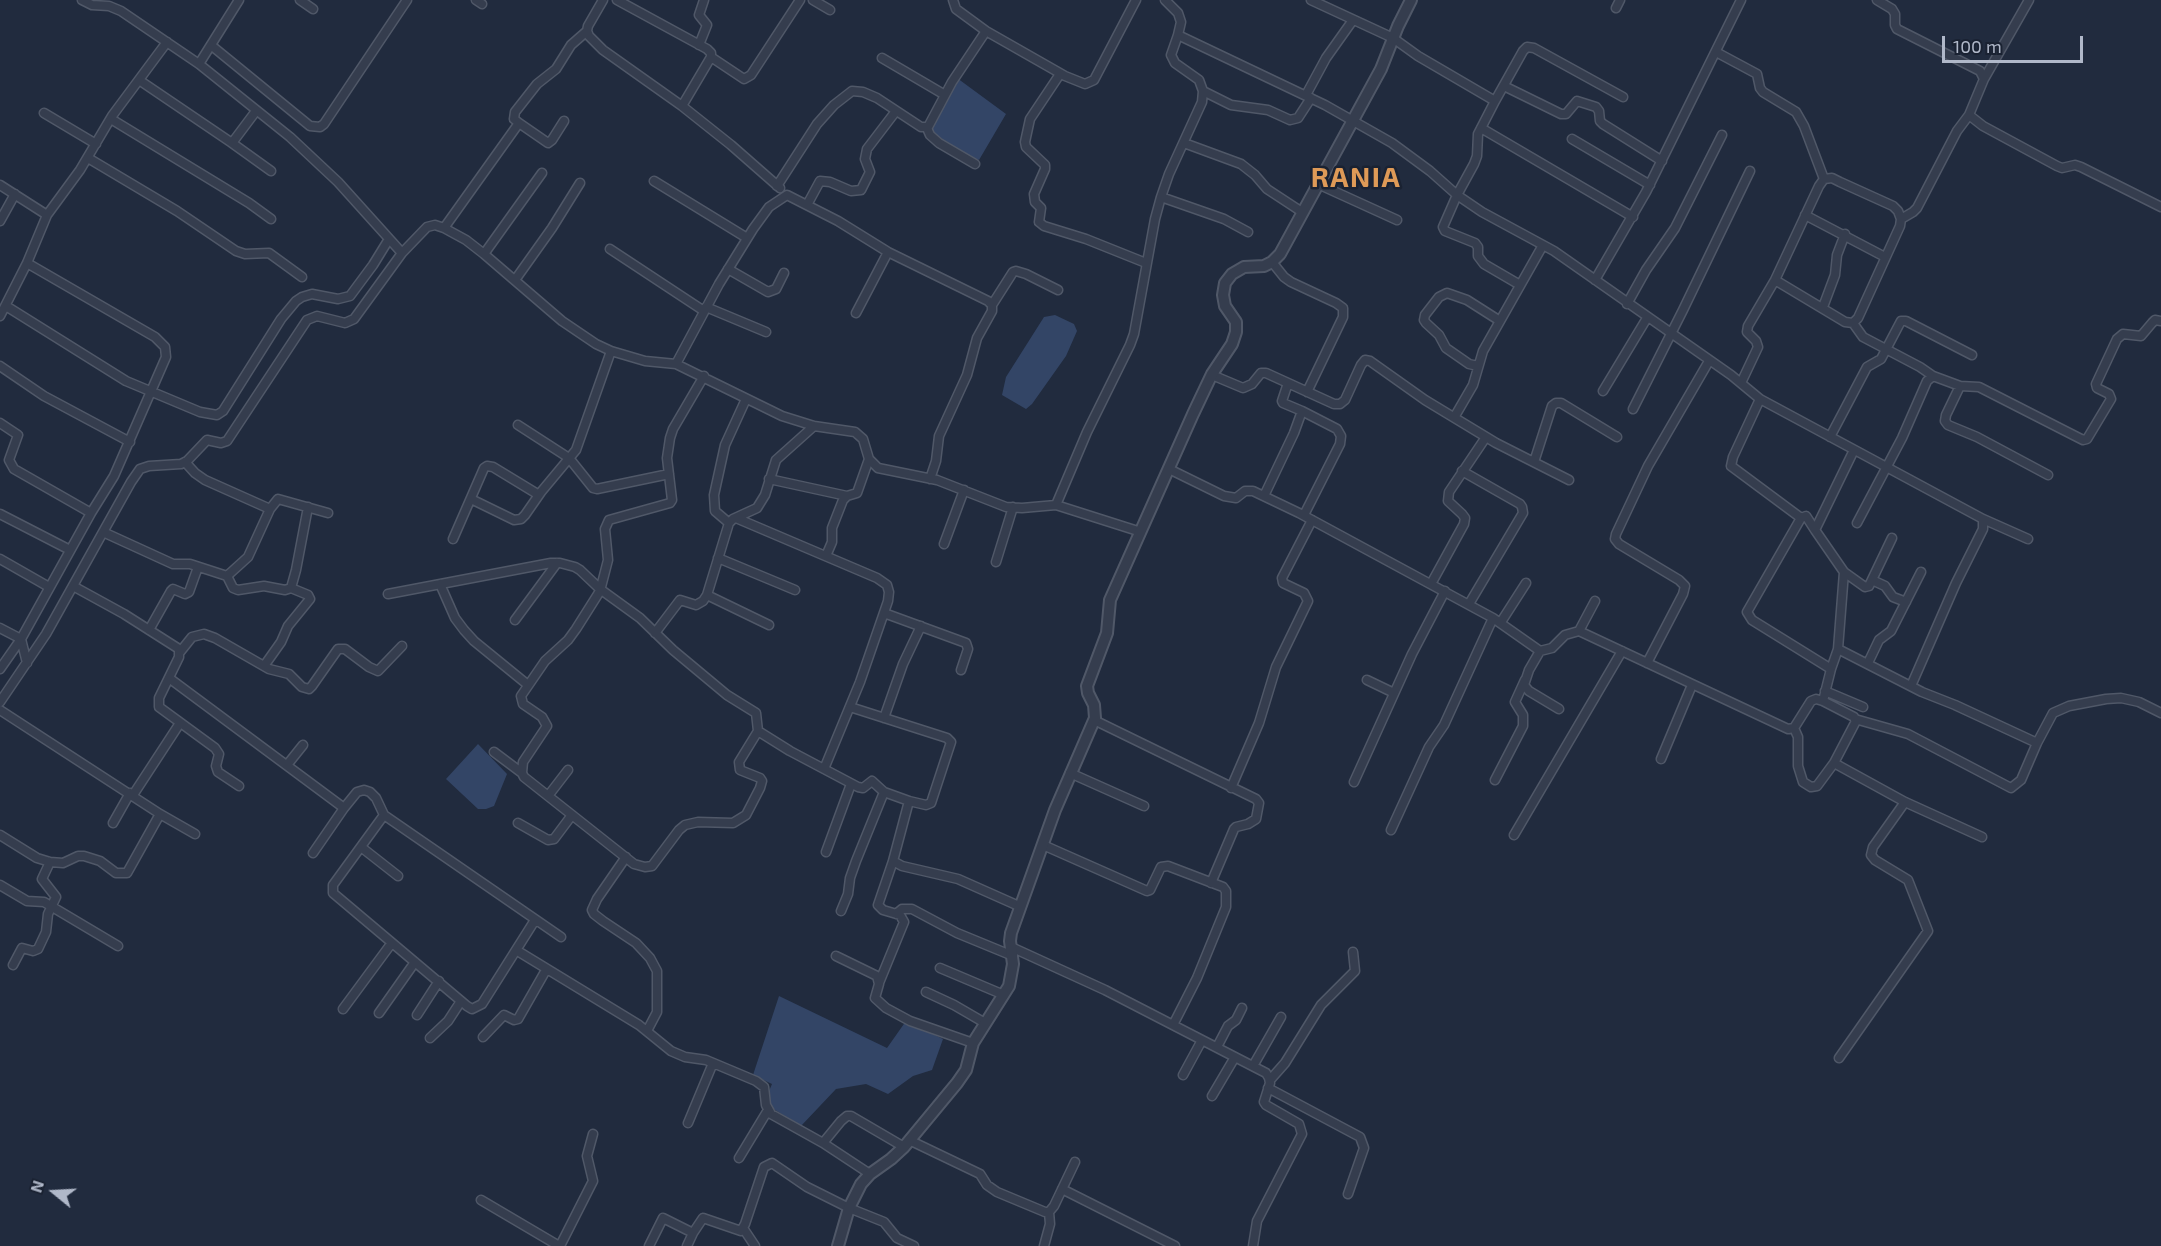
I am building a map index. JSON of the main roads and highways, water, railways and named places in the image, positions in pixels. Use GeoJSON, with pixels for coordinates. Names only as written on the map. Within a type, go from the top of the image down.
{"type":"FeatureCollection","features":[{"type":"Feature","properties":{"kind":"water"},"geometry":{"type":"Polygon","coordinates":[[[957,78],[1006,114],[979,160],[940,144],[930,130],[957,78]]]}},
{"type":"Feature","properties":{"kind":"water"},"geometry":{"type":"Polygon","coordinates":[[[1055,315],[1074,324],[1077,331],[1066,356],[1026,409],[1002,395],[1006,377],[1044,317],[1055,315]]]}},
{"type":"Feature","properties":{"kind":"water"},"geometry":{"type":"Polygon","coordinates":[[[478,744],[507,774],[494,806],[486,809],[478,809],[446,779],[478,744]]]}},
{"type":"Feature","properties":{"kind":"water"},"geometry":{"type":"Polygon","coordinates":[[[779,996],[887,1048],[906,1021],[943,1039],[932,1070],[913,1076],[888,1094],[866,1084],[836,1089],[801,1126],[764,1103],[772,1084],[753,1075],[779,996]]]}},
{"type":"Feature","properties":{"kind":"district","name":"RANIA"},"geometry":{"type":"Point","coordinates":[1356,178]}}]}
